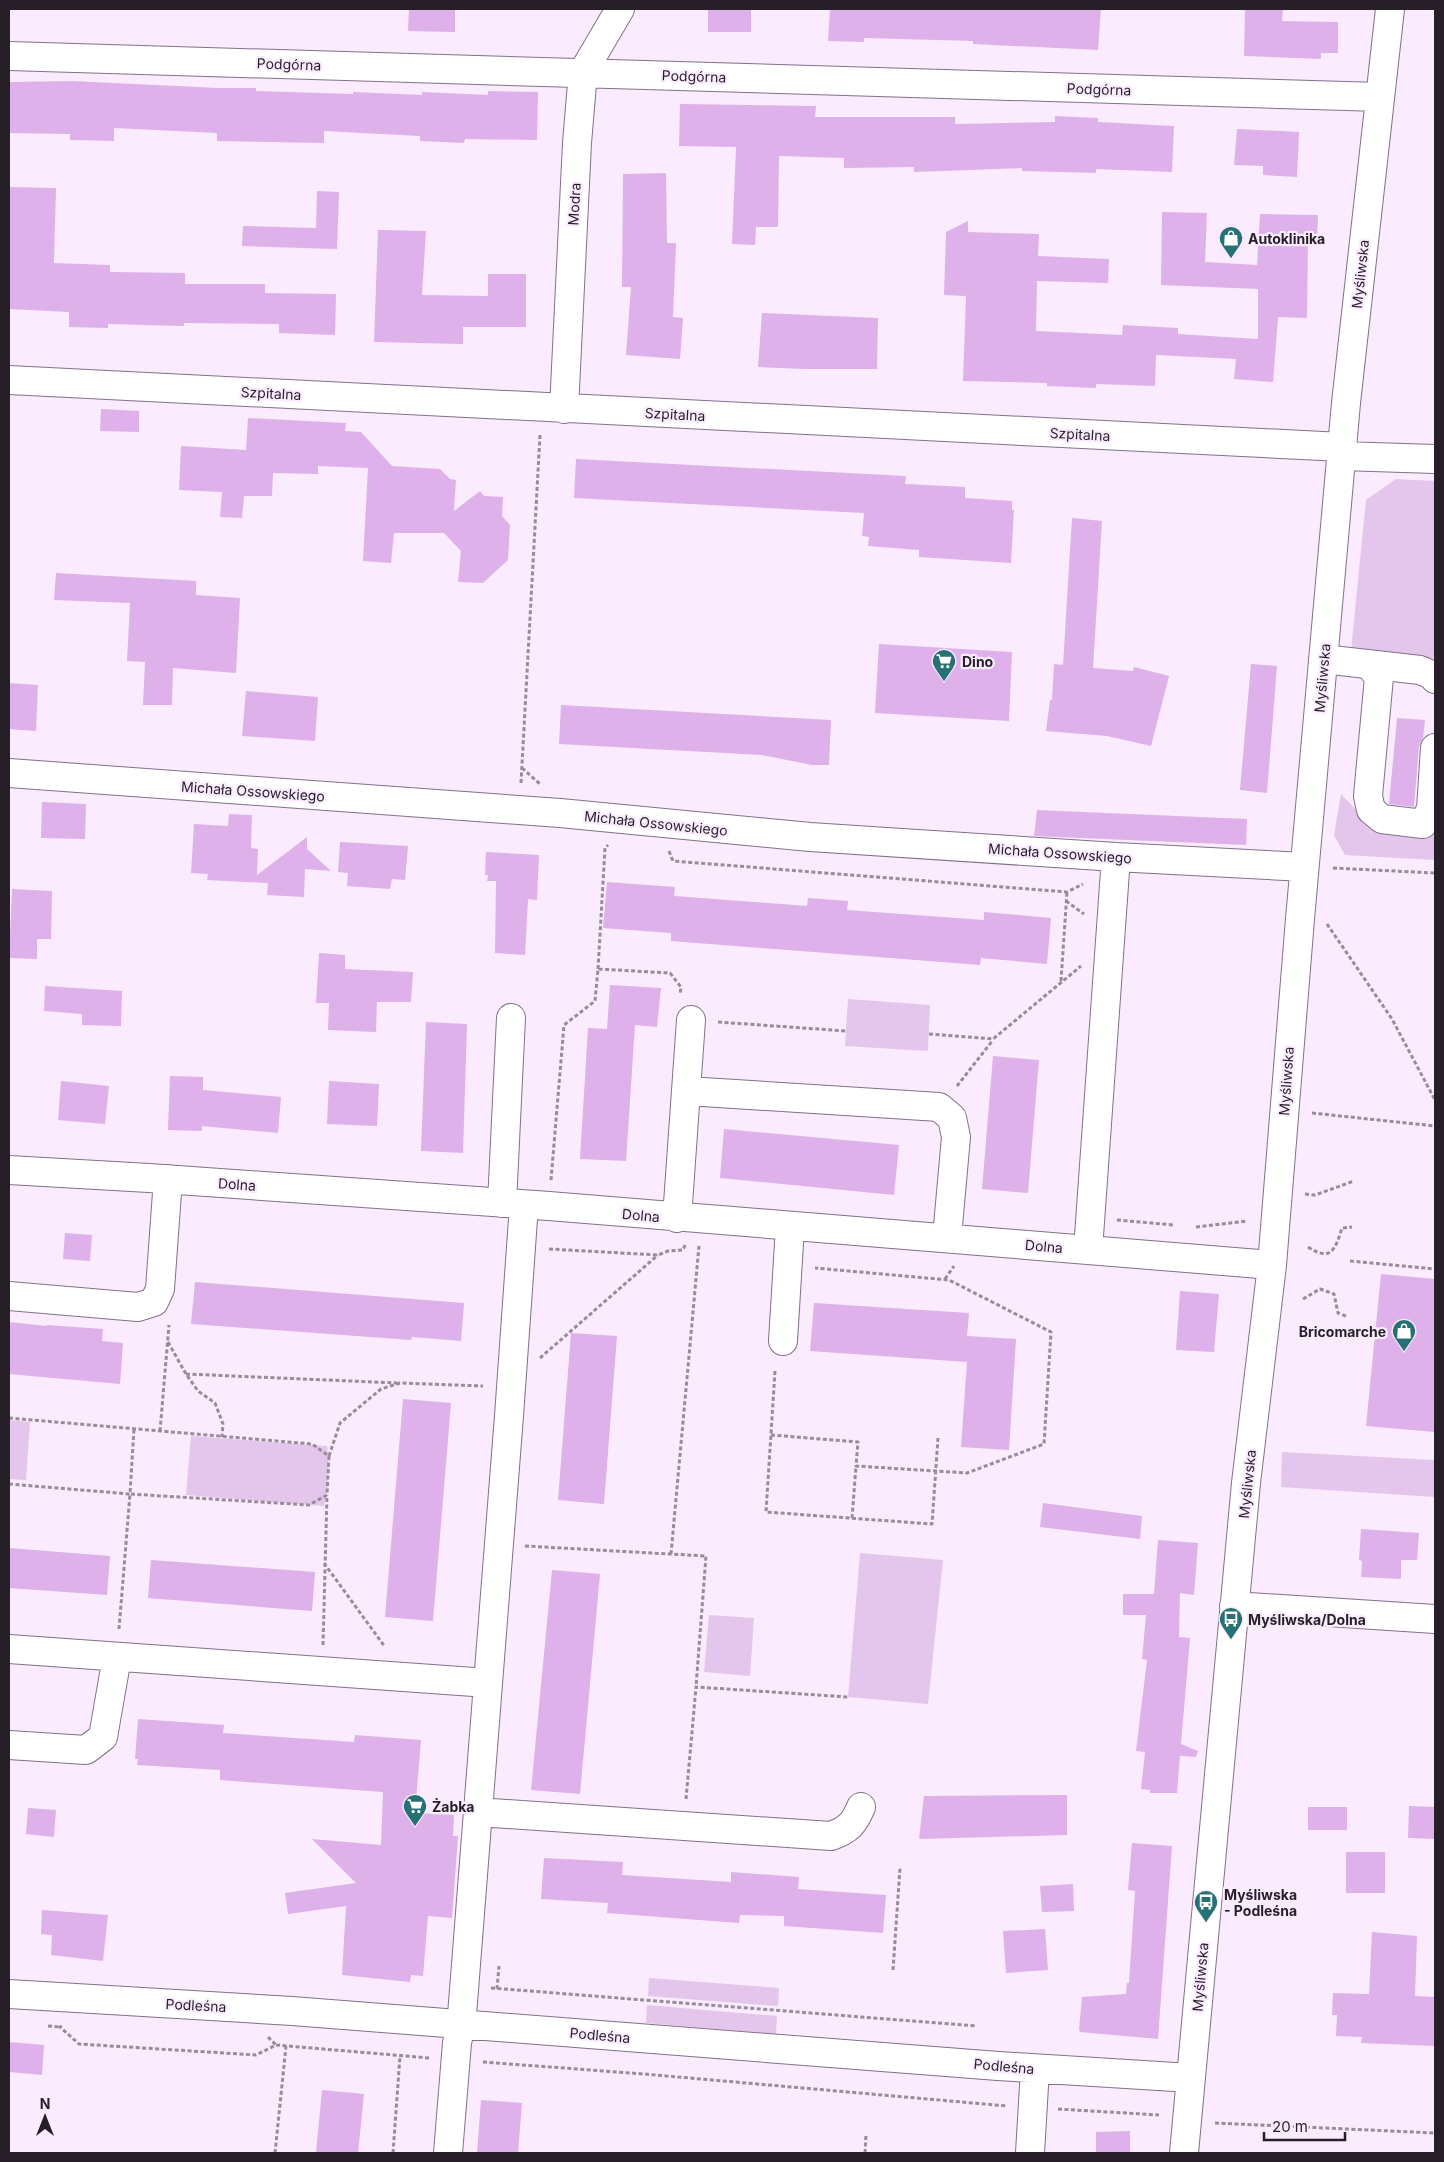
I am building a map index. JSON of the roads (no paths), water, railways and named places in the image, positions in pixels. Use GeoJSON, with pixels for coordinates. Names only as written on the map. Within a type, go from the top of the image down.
{"type":"FeatureCollection","features":[{"type":"Feature","properties":{"kind":"street","name":"Modra"},"geometry":{"type":"LineString","coordinates":[[564,408],[577,143],[583,72],[620,9]]}},
{"type":"Feature","properties":{"kind":"street","name":"Myśliwska"},"geometry":{"type":"LineString","coordinates":[[1184,2153],[1176,2118],[1191,2078],[1246,1483],[1272,1265],[1304,867],[1324,660],[1341,452],[1390,9]]}},
{"type":"Feature","properties":{"kind":"street","name":"Podgórna"},"geometry":{"type":"LineString","coordinates":[[9,56],[1380,97]]}},
{"type":"Feature","properties":{"kind":"street","name":"Szpitalna"},"geometry":{"type":"LineString","coordinates":[[9,380],[564,408],[1435,459]]}},
{"type":"Feature","properties":{"kind":"street"},"geometry":{"type":"LineString","coordinates":[[1324,660],[1420,670],[1434,676],[1435,679]]}},
{"type":"Feature","properties":{"kind":"street"},"geometry":{"type":"LineString","coordinates":[[1370,665],[1379,677],[1368,796],[1371,810],[1382,819],[1429,823],[1435,748]]}},
{"type":"Feature","properties":{"kind":"street","name":"Michała Ossowskiego"},"geometry":{"type":"LineString","coordinates":[[9,773],[560,813],[810,838],[1304,867]]}},
{"type":"Feature","properties":{"kind":"street"},"geometry":{"type":"LineString","coordinates":[[1088,1250],[1116,857]]}},
{"type":"Feature","properties":{"kind":"street"},"geometry":{"type":"LineString","coordinates":[[448,2153],[455,2060],[461,2026],[511,1387],[513,1204],[511,1018]]}},
{"type":"Feature","properties":{"kind":"street"},"geometry":{"type":"LineString","coordinates":[[691,1020],[687,1091],[692,1226]]}},
{"type":"Feature","properties":{"kind":"street"},"geometry":{"type":"LineString","coordinates":[[687,1091],[939,1107],[952,1118],[956,1138],[953,1248]]}},
{"type":"Feature","properties":{"kind":"street","name":"Dolna"},"geometry":{"type":"LineString","coordinates":[[9,1170],[168,1179],[513,1204],[692,1226],[790,1227],[953,1248],[1088,1250],[1272,1265]]}},
{"type":"Feature","properties":{"kind":"street"},"geometry":{"type":"LineString","coordinates":[[9,1296],[138,1307],[154,1302],[160,1289],[168,1179]]}},
{"type":"Feature","properties":{"kind":"street"},"geometry":{"type":"LineString","coordinates":[[783,1341],[790,1227]]}},
{"type":"Feature","properties":{"kind":"street"},"geometry":{"type":"LineString","coordinates":[[1234,1606],[1435,1619]]}},
{"type":"Feature","properties":{"kind":"street"},"geometry":{"type":"LineString","coordinates":[[9,1649],[406,1676],[488,1684]]}},
{"type":"Feature","properties":{"kind":"street"},"geometry":{"type":"LineString","coordinates":[[9,1745],[86,1750],[104,1737],[117,1657]]}},
{"type":"Feature","properties":{"kind":"street"},"geometry":{"type":"LineString","coordinates":[[478,1812],[832,1836],[846,1831],[855,1821],[861,1807]]}},
{"type":"Feature","properties":{"kind":"street","name":"Podleśna"},"geometry":{"type":"LineString","coordinates":[[9,1994],[292,2011],[461,2026],[1035,2069],[1191,2078]]}},
{"type":"Feature","properties":{"kind":"street"},"geometry":{"type":"LineString","coordinates":[[1030,2153],[1035,2069]]}},
{"type":"Feature","properties":{"kind":"place","name":"Autoklinika"},"geometry":{"type":"Point","coordinates":[1231,259]}},
{"type":"Feature","properties":{"kind":"place","name":"Dino"},"geometry":{"type":"Point","coordinates":[944,682]}},
{"type":"Feature","properties":{"kind":"place","name":"Bricomarche"},"geometry":{"type":"Point","coordinates":[1404,1352]}},
{"type":"Feature","properties":{"kind":"place","name":"Myśliwska/Dolna"},"geometry":{"type":"Point","coordinates":[1231,1640]}},
{"type":"Feature","properties":{"kind":"place","name":"Żabka"},"geometry":{"type":"Point","coordinates":[415,1827]}},
{"type":"Feature","properties":{"kind":"place","name":"Myśliwska - Podleśna"},"geometry":{"type":"Point","coordinates":[1206,1923]}}]}
